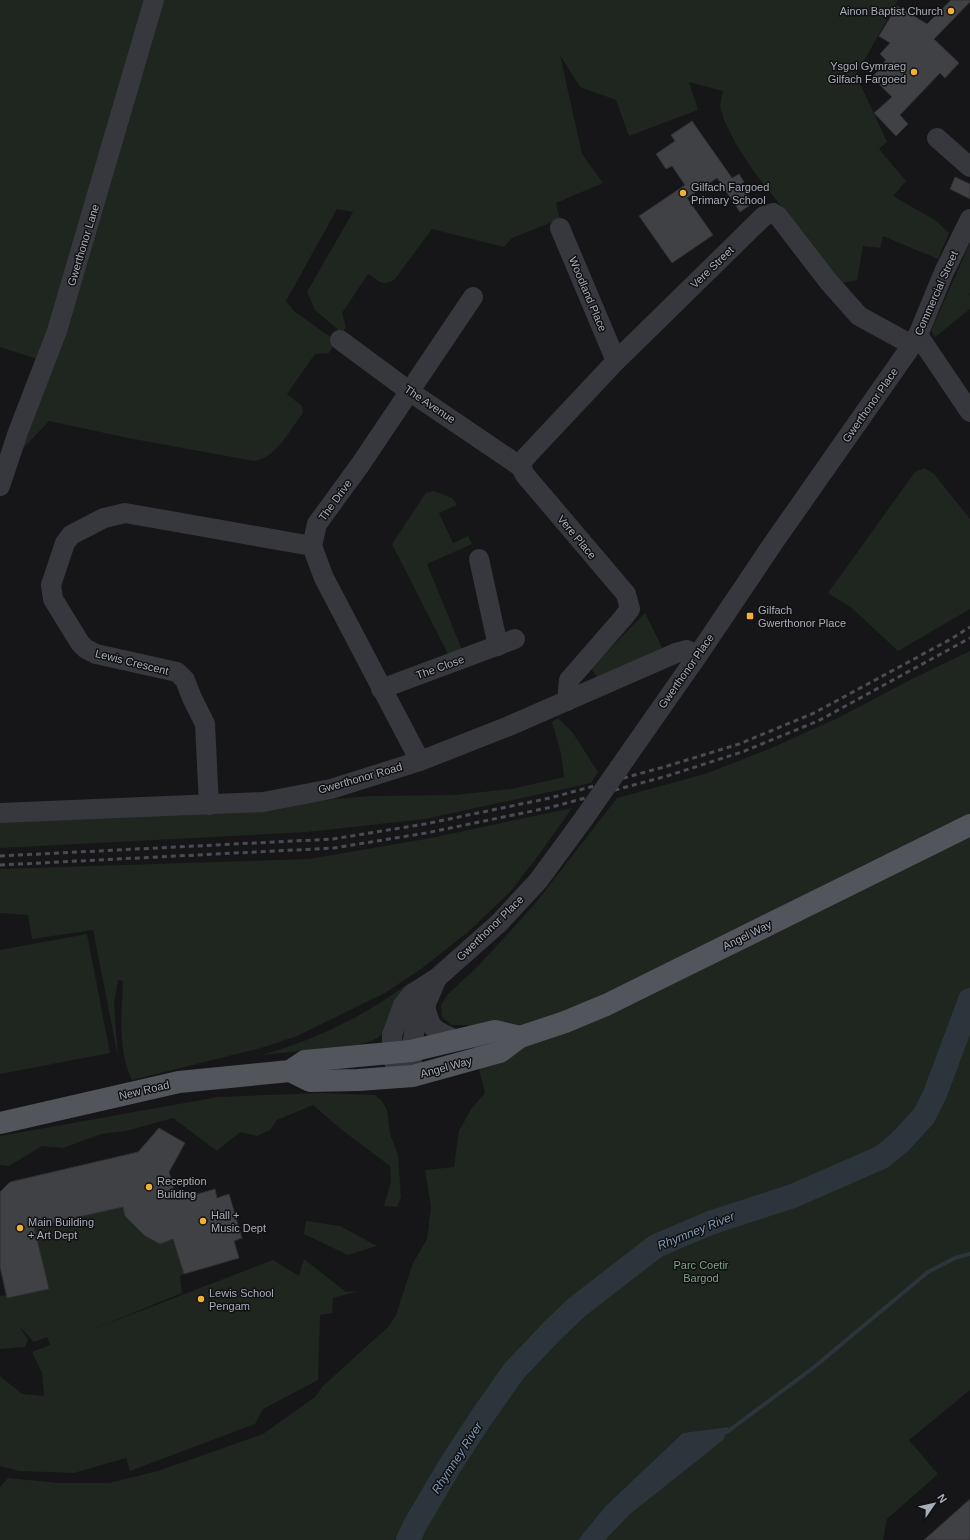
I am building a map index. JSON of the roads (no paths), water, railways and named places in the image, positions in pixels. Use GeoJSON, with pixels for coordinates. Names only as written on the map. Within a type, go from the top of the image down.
{"type":"FeatureCollection","features":[{"type":"Feature","properties":{"kind":"main road","name":"Angel Way"},"geometry":{"type":"LineString","coordinates":[[406,1076],[500,1052],[520,1037],[565,1022],[606,1004],[970,825]]}},
{"type":"Feature","properties":{"kind":"main road","name":"Angel Way"},"geometry":{"type":"LineString","coordinates":[[401,1052],[495,1031],[520,1037]]}},
{"type":"Feature","properties":{"kind":"main road","name":"New Road"},"geometry":{"type":"LineString","coordinates":[[290,1072],[305,1061],[401,1052]]}},
{"type":"Feature","properties":{"kind":"main road","name":"New Road"},"geometry":{"type":"LineString","coordinates":[[0,1123],[178,1082],[290,1072],[310,1081],[358,1080],[406,1076]]}},
{"type":"Feature","properties":{"kind":"street","name":"Gwerthonor Lane"},"geometry":{"type":"LineString","coordinates":[[0,486],[18,432],[58,330],[154,0]]}},
{"type":"Feature","properties":{"kind":"street"},"geometry":{"type":"LineString","coordinates":[[937,138],[970,167]]}},
{"type":"Feature","properties":{"kind":"street","name":"Vere Street"},"geometry":{"type":"LineString","coordinates":[[521,467],[524,459],[616,361],[764,216],[773,213],[778,216],[828,281],[859,316],[915,340]]}},
{"type":"Feature","properties":{"kind":"street","name":"Commercial Street"},"geometry":{"type":"LineString","coordinates":[[915,340],[944,272],[970,219]]}},
{"type":"Feature","properties":{"kind":"street","name":"Woodland Place"},"geometry":{"type":"LineString","coordinates":[[560,228],[616,361]]}},
{"type":"Feature","properties":{"kind":"street","name":"The Drive"},"geometry":{"type":"LineString","coordinates":[[312,546],[318,524],[474,297]]}},
{"type":"Feature","properties":{"kind":"street","name":"The Avenue"},"geometry":{"type":"LineString","coordinates":[[340,340],[410,391],[521,467]]}},
{"type":"Feature","properties":{"kind":"street"},"geometry":{"type":"LineString","coordinates":[[915,340],[970,412]]}},
{"type":"Feature","properties":{"kind":"street","name":"Gwerthonor Place"},"geometry":{"type":"LineString","coordinates":[[401,1052],[392,1035],[403,1005],[412,994],[437,978],[499,923],[538,881],[585,817],[698,655],[774,542],[915,340]]}},
{"type":"Feature","properties":{"kind":"street","name":"Vere Place"},"geometry":{"type":"LineString","coordinates":[[521,467],[525,475],[626,594],[630,608],[623,618],[568,680],[567,701]]}},
{"type":"Feature","properties":{"kind":"street","name":"Lewis Crescent"},"geometry":{"type":"LineString","coordinates":[[209,805],[205,724],[185,680],[177,672],[96,654],[86,649],[80,643],[53,599],[51,585],[65,543],[71,535],[104,518],[125,513],[312,546]]}},
{"type":"Feature","properties":{"kind":"street"},"geometry":{"type":"LineString","coordinates":[[312,546],[324,578],[381,689],[420,760]]}},
{"type":"Feature","properties":{"kind":"street","name":"The Close"},"geometry":{"type":"LineString","coordinates":[[381,689],[506,642],[479,559]]}},
{"type":"Feature","properties":{"kind":"street","name":"Gwerthonor Road"},"geometry":{"type":"LineString","coordinates":[[0,813],[263,802],[330,789],[420,760],[509,726],[676,653],[687,650],[698,655]]}},
{"type":"Feature","properties":{"kind":"street","name":"Gwerthonor Place"},"geometry":{"type":"LineString","coordinates":[[401,1052],[418,1011],[425,1006],[437,978]]}},
{"type":"Feature","properties":{"kind":"street"},"geometry":{"type":"LineString","coordinates":[[425,1006],[433,1029],[456,1040]]}},
{"type":"Feature","properties":{"kind":"street"},"geometry":{"type":"LineString","coordinates":[[401,1052],[406,1076]]}},
{"type":"Feature","properties":{"kind":"waterway","name":"Rhymney River"},"geometry":{"type":"LineString","coordinates":[[408,1540],[415,1525],[449,1467],[514,1371],[576,1308],[656,1246],[710,1223],[793,1196],[882,1157],[900,1142],[924,1116],[935,1094],[970,1000]]}},
{"type":"Feature","properties":{"kind":"waterway"},"geometry":{"type":"LineString","coordinates":[[727,1432],[813,1368],[928,1272],[955,1258],[970,1254]]}},
{"type":"Feature","properties":{"kind":"railway"},"geometry":{"type":"LineString","coordinates":[[0,856],[333,839],[425,824],[550,798],[664,767],[739,744],[814,713],[951,639],[970,627]]}},
{"type":"Feature","properties":{"kind":"railway"},"geometry":{"type":"LineString","coordinates":[[0,865],[334,848],[426,833],[552,807],[667,776],[742,752],[818,721],[970,638]]}},
{"type":"Feature","properties":{"kind":"place","name":"Ainon Baptist Church"},"geometry":{"type":"Point","coordinates":[951,11]}},
{"type":"Feature","properties":{"kind":"place","name":"Ysgol Gymraeg Gilfach Fargoed"},"geometry":{"type":"Point","coordinates":[914,72]}},
{"type":"Feature","properties":{"kind":"place","name":"Gilfach Fargoed Primary School"},"geometry":{"type":"Point","coordinates":[683,193]}},
{"type":"Feature","properties":{"kind":"place","name":"Gilfach Gwerthonor Place"},"geometry":{"type":"Point","coordinates":[750,616]}},
{"type":"Feature","properties":{"kind":"place","name":"Reception Building"},"geometry":{"type":"Point","coordinates":[149,1187]}},
{"type":"Feature","properties":{"kind":"place","name":"Hall + Music Dept"},"geometry":{"type":"Point","coordinates":[203,1221]}},
{"type":"Feature","properties":{"kind":"place","name":"Main Building + Art Dept"},"geometry":{"type":"Point","coordinates":[20,1228]}},
{"type":"Feature","properties":{"kind":"place","name":"Lewis School Pengam"},"geometry":{"type":"Point","coordinates":[201,1299]}},
{"type":"Feature","properties":{"kind":"park label","name":"Parc Coetir Bargod"},"geometry":{"type":"Point","coordinates":[701,1271]}}]}
